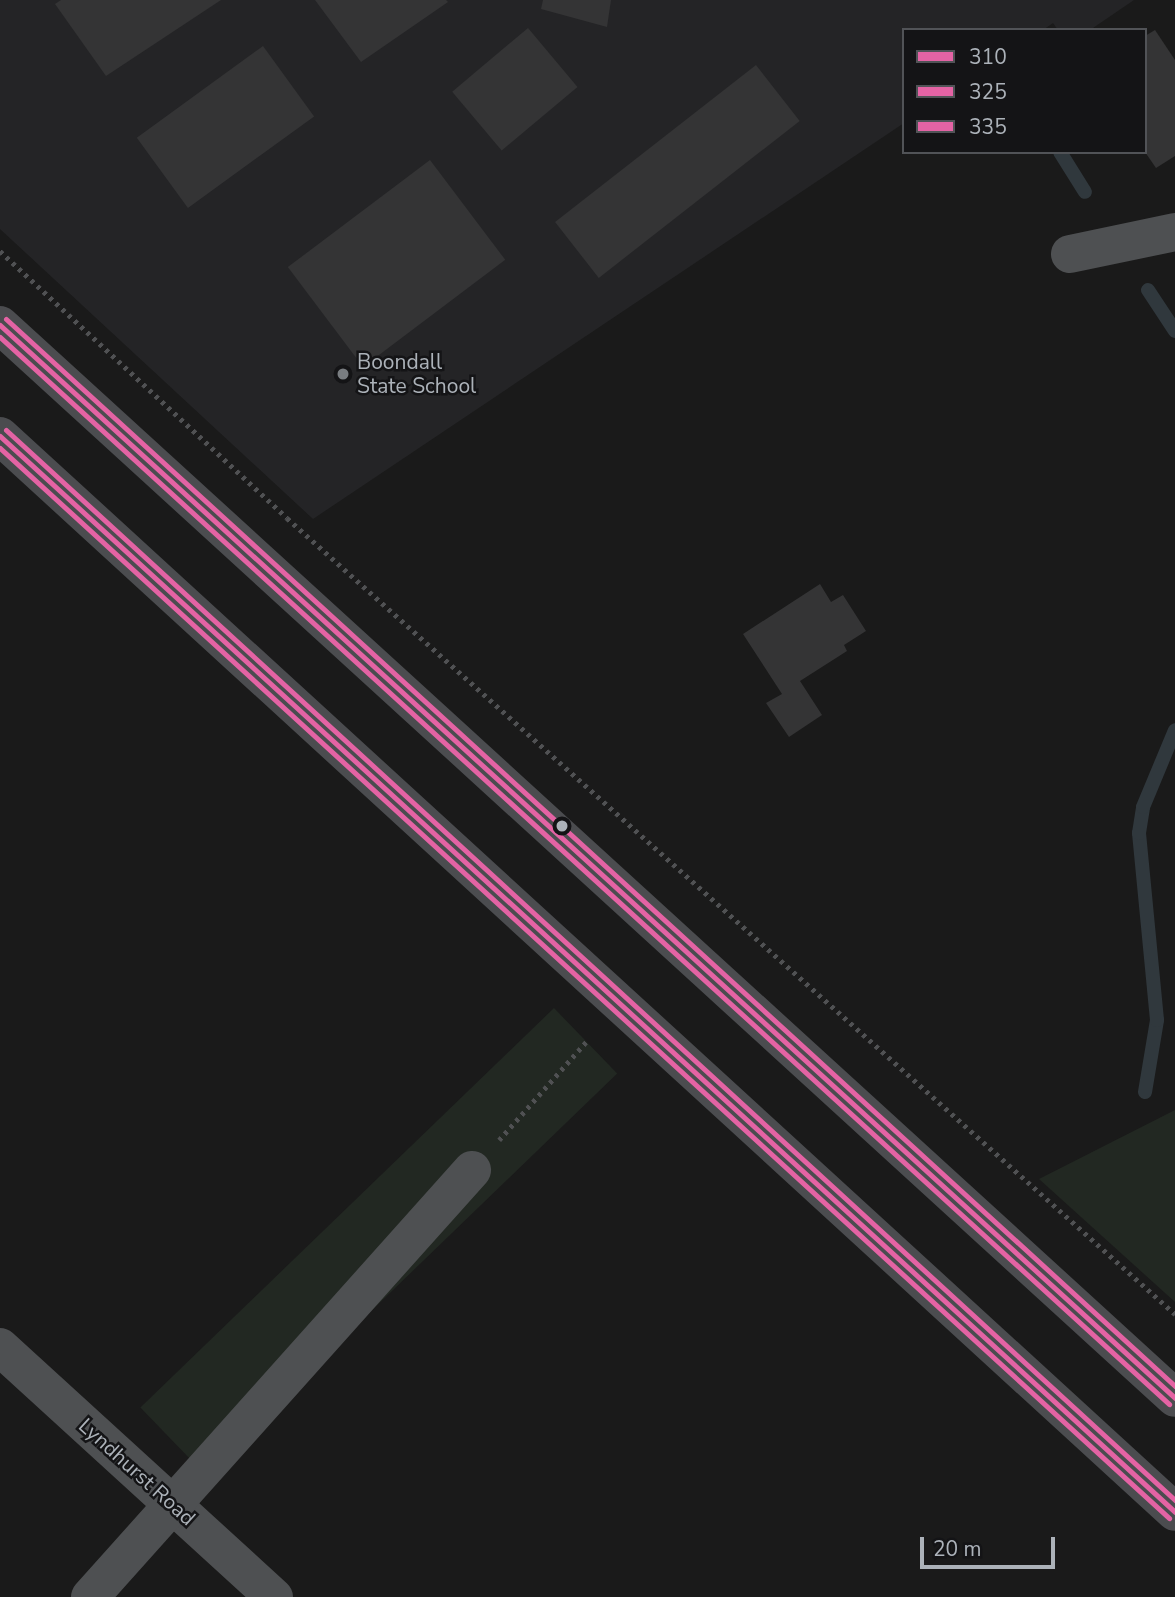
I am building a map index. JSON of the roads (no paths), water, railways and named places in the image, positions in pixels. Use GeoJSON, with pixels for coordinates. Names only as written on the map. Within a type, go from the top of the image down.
{"type":"FeatureCollection","features":[{"type":"Feature","properties":{"kind":"highway"},"geometry":{"type":"LineString","coordinates":[[0,325],[1175,1398]]}},
{"type":"Feature","properties":{"kind":"highway"},"geometry":{"type":"LineString","coordinates":[[0,436],[1175,1512]]}},
{"type":"Feature","properties":{"kind":"street"},"geometry":{"type":"LineString","coordinates":[[1070,254],[1175,232]]}},
{"type":"Feature","properties":{"kind":"street"},"geometry":{"type":"LineString","coordinates":[[90,1597],[472,1170]]}},
{"type":"Feature","properties":{"kind":"street","name":"Lyndhurst Road"},"geometry":{"type":"LineString","coordinates":[[0,1347],[274,1597]]}},
{"type":"Feature","properties":{"kind":"waterway"},"geometry":{"type":"LineString","coordinates":[[1061,154],[1085,192]]}},
{"type":"Feature","properties":{"kind":"waterway"},"geometry":{"type":"LineString","coordinates":[[1148,290],[1175,331]]}},
{"type":"Feature","properties":{"kind":"waterway"},"geometry":{"type":"LineString","coordinates":[[1145,1092],[1157,1020],[1139,833],[1143,807],[1175,730]]}},
{"type":"Feature","properties":{"kind":"place","name":"Boondall State School"},"geometry":{"type":"Point","coordinates":[343,374]}}]}
